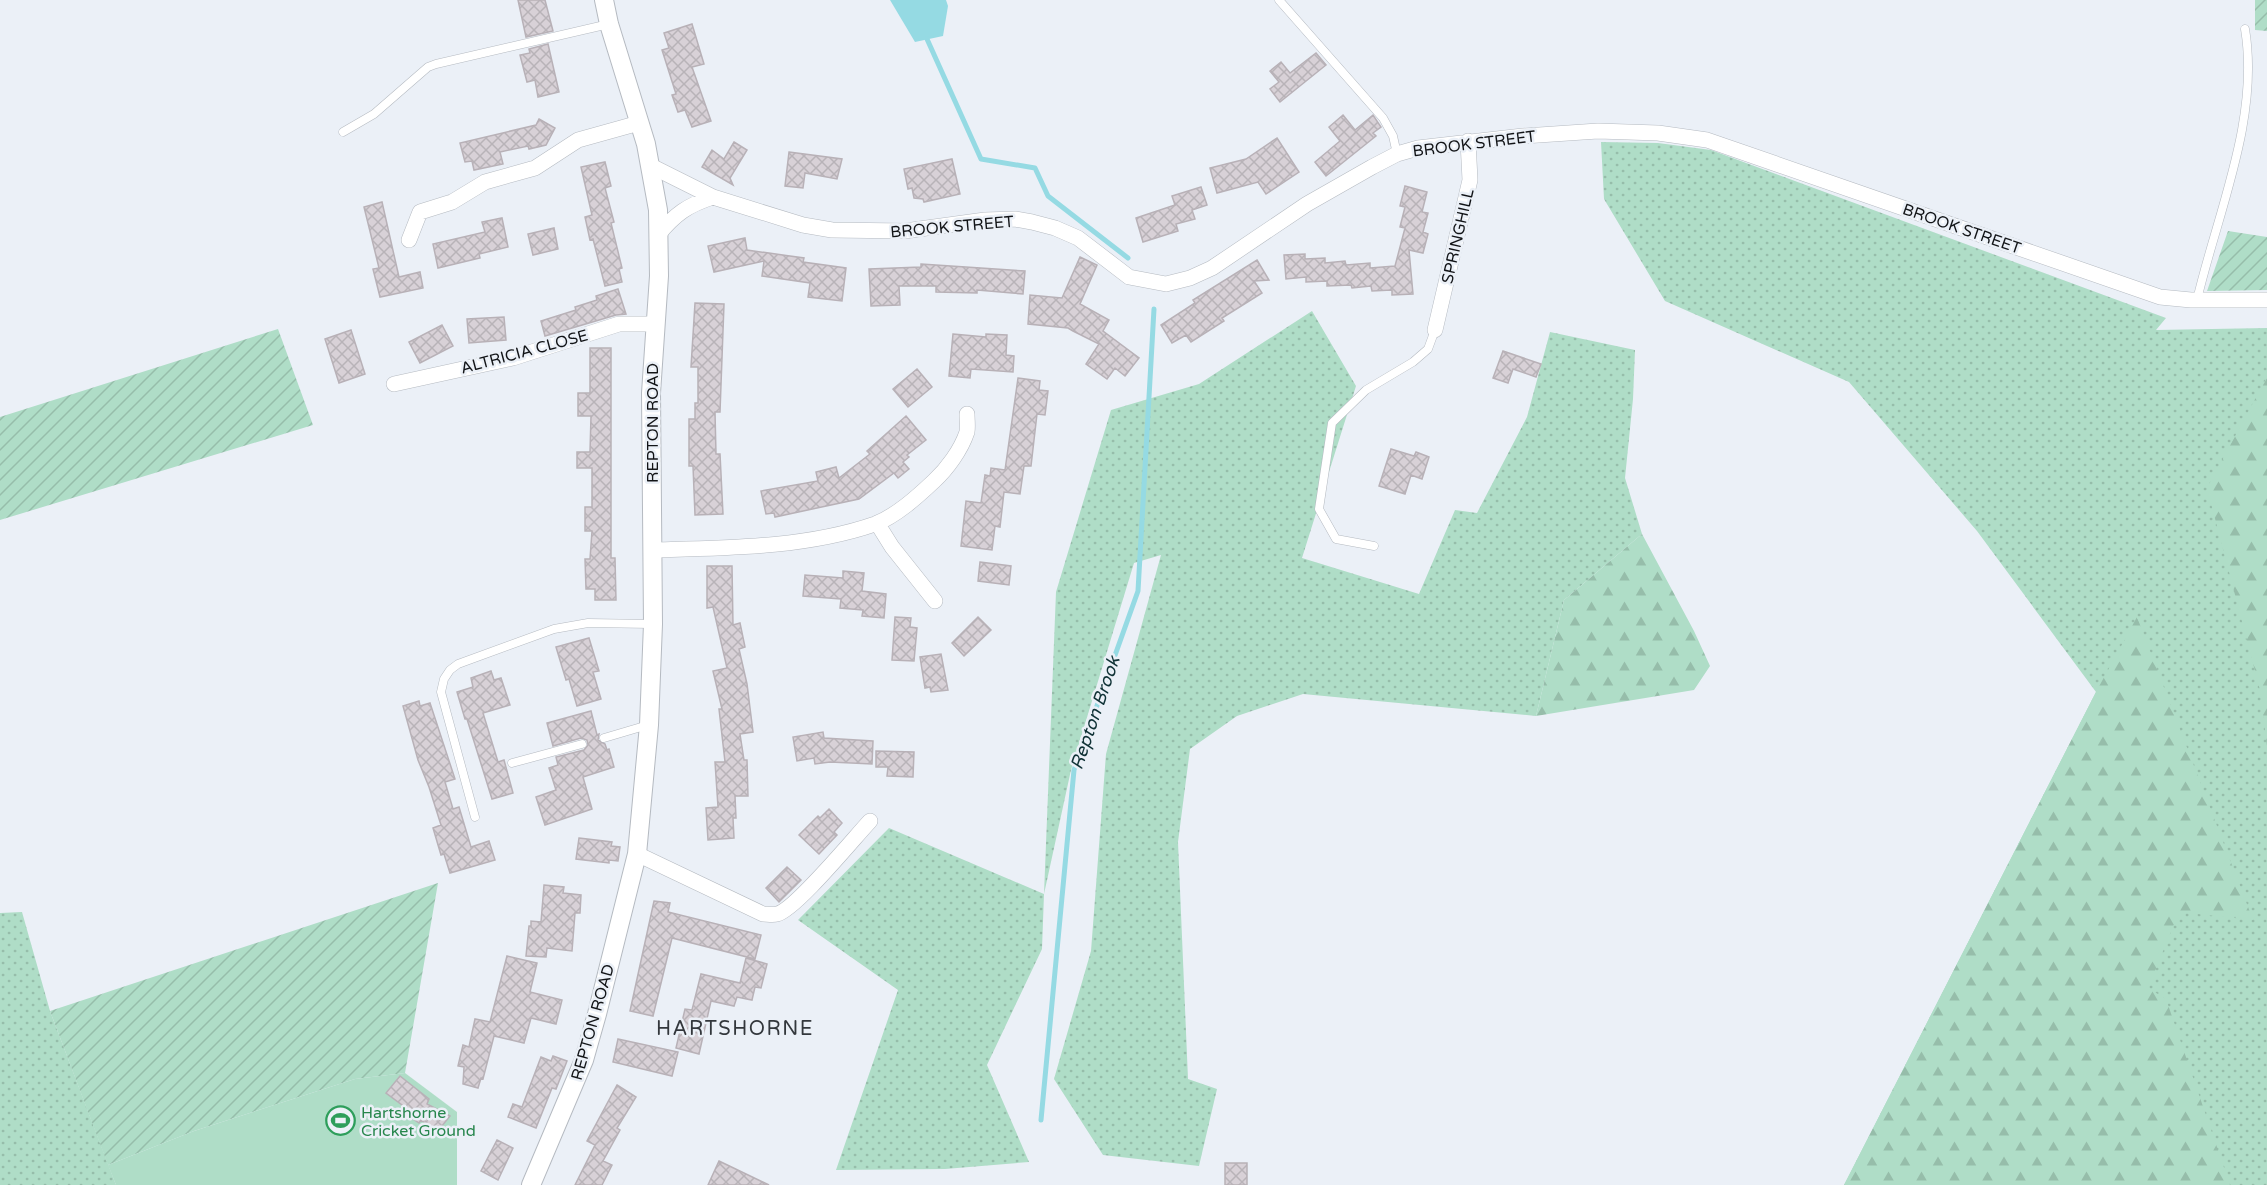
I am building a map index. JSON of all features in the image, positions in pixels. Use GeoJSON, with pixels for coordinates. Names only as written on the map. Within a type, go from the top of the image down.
{"type":"FeatureCollection","features":[{"type":"Feature","properties":{"kind":"street","name":"REPTON ROAD"},"geometry":{"type":"LineString","coordinates":[[531,1185],[584,1060],[637,854],[649,725],[653,624],[651,393],[659,276],[658,210],[651,166],[604,0]]}},
{"type":"Feature","properties":{"kind":"street"},"geometry":{"type":"LineString","coordinates":[[409,240],[420,212],[452,202],[485,182],[535,168],[578,140],[639,123]]}},
{"type":"Feature","properties":{"kind":"street","name":"BROOK STREET"},"geometry":{"type":"LineString","coordinates":[[651,166],[713,197],[803,225],[832,230],[905,231],[985,220],[1015,219],[1032,222],[1055,228],[1078,238],[1129,277],[1166,284],[1190,278],[1212,268],[1307,204],[1397,154],[1418,148],[1468,141],[1598,131],[1658,133],[1707,140],[2160,297],[2197,300],[2267,300]]}},
{"type":"Feature","properties":{"kind":"street","name":"SPRINGHILL"},"geometry":{"type":"LineString","coordinates":[[1435,330],[1470,180],[1468,141]]}},
{"type":"Feature","properties":{"kind":"street"},"geometry":{"type":"LineString","coordinates":[[658,234],[670,221],[692,204],[713,197]]}},
{"type":"Feature","properties":{"kind":"street","name":"ALTRICIA CLOSE"},"geometry":{"type":"LineString","coordinates":[[394,384],[513,358],[619,324],[654,324]]}},
{"type":"Feature","properties":{"kind":"street"},"geometry":{"type":"LineString","coordinates":[[653,550],[729,548],[771,544],[877,524],[907,504],[942,474],[967,431],[968,414]]}},
{"type":"Feature","properties":{"kind":"street"},"geometry":{"type":"LineString","coordinates":[[877,524],[892,547],[936,601]]}},
{"type":"Feature","properties":{"kind":"street"},"geometry":{"type":"LineString","coordinates":[[637,854],[762,914],[777,914],[787,909],[813,884],[870,821]]}},
{"type":"Feature","properties":{"kind":"lane"},"geometry":{"type":"LineString","coordinates":[[1279,0],[1335,65],[1360,89],[1383,118],[1393,136],[1397,154]]}},
{"type":"Feature","properties":{"kind":"lane"},"geometry":{"type":"LineString","coordinates":[[343,132],[374,114],[428,67],[609,24]]}},
{"type":"Feature","properties":{"kind":"lane"},"geometry":{"type":"LineString","coordinates":[[2197,300],[2206,260],[2228,194],[2244,116],[2248,51],[2245,29]]}},
{"type":"Feature","properties":{"kind":"lane"},"geometry":{"type":"LineString","coordinates":[[1374,546],[1336,539],[1318,509],[1332,423],[1366,390],[1413,362],[1428,349],[1435,330]]}},
{"type":"Feature","properties":{"kind":"lane"},"geometry":{"type":"LineString","coordinates":[[475,817],[441,692],[444,679],[450,670],[470,659],[571,624],[588,622],[653,624]]}},
{"type":"Feature","properties":{"kind":"lane"},"geometry":{"type":"LineString","coordinates":[[604,738],[649,725]]}},
{"type":"Feature","properties":{"kind":"lane"},"geometry":{"type":"LineString","coordinates":[[512,763],[582,744]]}},
{"type":"Feature","properties":{"kind":"green space"},"geometry":{"type":"Polygon","coordinates":[[[2255,0],[2267,0],[2267,31],[2255,30],[2255,0]]]}},
{"type":"Feature","properties":{"kind":"green space"},"geometry":{"type":"Polygon","coordinates":[[[1601,142],[1658,143],[1711,150],[2166,318],[2156,330],[2267,328],[2267,1185],[1844,1185],[2096,692],[1977,531],[1849,382],[1665,301],[1604,199],[1601,142]]]}},
{"type":"Feature","properties":{"kind":"green space"},"geometry":{"type":"Polygon","coordinates":[[[2228,231],[2267,237],[2267,290],[2207,291],[2228,231]]]}},
{"type":"Feature","properties":{"kind":"green space"},"geometry":{"type":"Polygon","coordinates":[[[1312,311],[1356,386],[1302,558],[1419,594],[1455,510],[1477,513],[1527,417],[1550,332],[1635,350],[1633,399],[1625,478],[1642,534],[1564,600],[1536,716],[1303,694],[1237,716],[1190,749],[1178,842],[1188,1079],[1217,1089],[1199,1166],[1103,1155],[1054,1079],[1091,951],[1106,754],[1161,555],[1134,563],[1071,770],[1044,894],[1056,592],[1111,410],[1199,384],[1312,311]]]}},
{"type":"Feature","properties":{"kind":"green space"},"geometry":{"type":"Polygon","coordinates":[[[278,329],[313,425],[0,520],[0,417],[278,329]]]}},
{"type":"Feature","properties":{"kind":"green space"},"geometry":{"type":"Polygon","coordinates":[[[2267,377],[2267,746],[2260,690],[2207,488],[2267,377]]]}},
{"type":"Feature","properties":{"kind":"green space"},"geometry":{"type":"Polygon","coordinates":[[[1642,534],[1694,631],[1710,666],[1694,690],[1536,716],[1564,600],[1642,534]]]}},
{"type":"Feature","properties":{"kind":"green space"},"geometry":{"type":"Polygon","coordinates":[[[2137,617],[2253,920],[2179,912],[2148,988],[2166,999],[2230,1185],[1844,1185],[2096,692],[2137,617]]]}},
{"type":"Feature","properties":{"kind":"green space"},"geometry":{"type":"Polygon","coordinates":[[[889,828],[1044,894],[1042,949],[987,1065],[1029,1162],[945,1169],[836,1170],[898,990],[798,920],[889,828]]]}},
{"type":"Feature","properties":{"kind":"green space"},"geometry":{"type":"Polygon","coordinates":[[[438,883],[405,1073],[355,1079],[194,1131],[108,1165],[50,1011],[438,883]]]}},
{"type":"Feature","properties":{"kind":"green space"},"geometry":{"type":"Polygon","coordinates":[[[22,912],[50,1011],[116,1185],[0,1185],[0,913],[22,912]]]}},
{"type":"Feature","properties":{"kind":"green space","name":"Hartshorne Cricket Ground"},"geometry":{"type":"Polygon","coordinates":[[[405,1073],[457,1112],[457,1185],[116,1185],[108,1165],[194,1131],[355,1079],[405,1073]]]}},
{"type":"Feature","properties":{"kind":"water"},"geometry":{"type":"Polygon","coordinates":[[[890,0],[946,0],[948,6],[943,36],[915,42],[890,0]]]}},
{"type":"Feature","properties":{"kind":"building"},"geometry":{"type":"Polygon","coordinates":[[[518,0],[545,0],[553,31],[526,37],[518,0]]]}},
{"type":"Feature","properties":{"kind":"building"},"geometry":{"type":"Polygon","coordinates":[[[692,24],[704,64],[692,67],[711,121],[692,127],[685,110],[678,112],[672,95],[676,94],[662,50],[669,48],[664,33],[692,24]]]}},
{"type":"Feature","properties":{"kind":"building"},"geometry":{"type":"Polygon","coordinates":[[[548,44],[559,92],[538,97],[535,80],[527,82],[520,55],[530,53],[529,49],[548,44]]]}},
{"type":"Feature","properties":{"kind":"building"},"geometry":{"type":"Polygon","coordinates":[[[1316,53],[1326,65],[1280,102],[1270,89],[1279,82],[1270,71],[1281,62],[1290,73],[1316,53]]]}},
{"type":"Feature","properties":{"kind":"building"},"geometry":{"type":"Polygon","coordinates":[[[1343,115],[1355,130],[1373,115],[1381,127],[1373,133],[1376,136],[1326,176],[1315,162],[1340,141],[1329,127],[1343,115]]]}},
{"type":"Feature","properties":{"kind":"building"},"geometry":{"type":"Polygon","coordinates":[[[539,119],[555,128],[546,145],[500,152],[503,164],[474,170],[472,161],[465,162],[460,143],[536,125],[539,119]]]}},
{"type":"Feature","properties":{"kind":"building"},"geometry":{"type":"Polygon","coordinates":[[[1277,138],[1299,172],[1266,194],[1258,182],[1217,193],[1210,168],[1246,159],[1277,138]]]}},
{"type":"Feature","properties":{"kind":"building"},"geometry":{"type":"Polygon","coordinates":[[[734,142],[747,150],[730,178],[733,185],[702,167],[712,150],[724,159],[734,142]]]}},
{"type":"Feature","properties":{"kind":"building"},"geometry":{"type":"Polygon","coordinates":[[[789,152],[842,159],[837,179],[805,173],[803,188],[785,186],[789,152]]]}},
{"type":"Feature","properties":{"kind":"building"},"geometry":{"type":"Polygon","coordinates":[[[952,159],[960,194],[924,202],[923,199],[914,198],[912,188],[908,189],[904,169],[952,159]]]}},
{"type":"Feature","properties":{"kind":"building"},"geometry":{"type":"Polygon","coordinates":[[[605,162],[611,186],[605,188],[614,222],[611,223],[622,268],[619,269],[622,282],[605,286],[585,217],[592,215],[581,167],[605,162]]]}},
{"type":"Feature","properties":{"kind":"building"},"geometry":{"type":"Polygon","coordinates":[[[1405,186],[1427,192],[1422,212],[1428,213],[1423,232],[1428,234],[1423,253],[1409,250],[1413,294],[1392,295],[1392,290],[1372,291],[1371,286],[1352,288],[1351,285],[1327,286],[1327,281],[1306,282],[1306,277],[1286,279],[1284,255],[1305,254],[1305,259],[1325,258],[1325,263],[1345,261],[1346,265],[1370,263],[1370,268],[1395,266],[1405,228],[1400,227],[1405,207],[1400,206],[1405,186]]]}},
{"type":"Feature","properties":{"kind":"building"},"geometry":{"type":"Polygon","coordinates":[[[1201,187],[1207,205],[1192,210],[1195,219],[1176,224],[1178,231],[1143,242],[1136,218],[1175,205],[1172,196],[1201,187]]]}},
{"type":"Feature","properties":{"kind":"building"},"geometry":{"type":"Polygon","coordinates":[[[382,202],[399,277],[420,272],[423,288],[380,297],[373,269],[379,268],[364,207],[382,202]]]}},
{"type":"Feature","properties":{"kind":"building"},"geometry":{"type":"Polygon","coordinates":[[[502,218],[508,247],[479,254],[480,258],[438,268],[433,244],[485,232],[482,222],[502,218]]]}},
{"type":"Feature","properties":{"kind":"building"},"geometry":{"type":"Polygon","coordinates":[[[554,228],[558,249],[533,255],[528,234],[554,228]]]}},
{"type":"Feature","properties":{"kind":"building"},"geometry":{"type":"Polygon","coordinates":[[[745,238],[747,250],[804,258],[803,262],[846,268],[842,301],[808,297],[810,283],[762,276],[764,261],[714,272],[708,246],[745,238]]]}},
{"type":"Feature","properties":{"kind":"building"},"geometry":{"type":"Polygon","coordinates":[[[1080,257],[1097,265],[1080,304],[1109,320],[1103,331],[1139,358],[1125,376],[1115,368],[1107,379],[1086,364],[1099,344],[1068,328],[1028,324],[1030,295],[1062,298],[1080,257]]]}},
{"type":"Feature","properties":{"kind":"building"},"geometry":{"type":"Polygon","coordinates":[[[1257,260],[1269,280],[1254,281],[1262,293],[1222,318],[1224,321],[1191,342],[1186,335],[1172,343],[1161,325],[1195,303],[1193,300],[1257,260]]]}},
{"type":"Feature","properties":{"kind":"building"},"geometry":{"type":"Polygon","coordinates":[[[921,264],[1025,271],[1023,294],[977,290],[977,293],[936,292],[936,286],[899,286],[900,305],[871,306],[869,269],[921,267],[921,264]]]}},
{"type":"Feature","properties":{"kind":"building"},"geometry":{"type":"Polygon","coordinates":[[[618,289],[626,314],[545,336],[541,321],[576,310],[575,307],[597,300],[596,296],[618,289]]]}},
{"type":"Feature","properties":{"kind":"building"},"geometry":{"type":"Polygon","coordinates":[[[695,303],[724,304],[720,412],[715,412],[716,454],[720,454],[723,514],[695,515],[693,466],[689,466],[689,419],[695,419],[695,403],[698,403],[698,367],[691,367],[695,303]]]}},
{"type":"Feature","properties":{"kind":"building"},"geometry":{"type":"Polygon","coordinates":[[[504,317],[506,340],[469,343],[467,319],[504,317]]]}},
{"type":"Feature","properties":{"kind":"building"},"geometry":{"type":"Polygon","coordinates":[[[442,325],[453,346],[420,363],[409,342],[442,325]]]}},
{"type":"Feature","properties":{"kind":"building"},"geometry":{"type":"Polygon","coordinates":[[[351,330],[365,374],[339,383],[325,339],[351,330]]]}},
{"type":"Feature","properties":{"kind":"building"},"geometry":{"type":"Polygon","coordinates":[[[953,334],[986,337],[986,334],[1007,335],[1006,355],[1014,356],[1013,372],[971,369],[970,378],[949,376],[953,334]]]}},
{"type":"Feature","properties":{"kind":"building"},"geometry":{"type":"Polygon","coordinates":[[[590,348],[611,348],[611,558],[615,558],[616,600],[595,600],[595,589],[586,589],[585,559],[590,559],[592,531],[585,531],[585,507],[592,507],[592,468],[577,468],[577,452],[590,452],[591,416],[578,416],[578,393],[590,393],[590,348]]]}},
{"type":"Feature","properties":{"kind":"building"},"geometry":{"type":"Polygon","coordinates":[[[1503,351],[1541,364],[1536,377],[1513,369],[1508,383],[1493,378],[1503,351]]]}},
{"type":"Feature","properties":{"kind":"building"},"geometry":{"type":"Polygon","coordinates":[[[917,369],[932,387],[908,407],[893,389],[917,369]]]}},
{"type":"Feature","properties":{"kind":"building"},"geometry":{"type":"Polygon","coordinates":[[[1018,378],[1040,381],[1039,390],[1048,391],[1045,415],[1037,414],[1031,466],[1024,466],[1020,494],[1004,492],[1000,527],[995,526],[992,550],[961,546],[966,501],[981,503],[985,475],[990,476],[991,468],[1005,470],[1018,378]]]}},
{"type":"Feature","properties":{"kind":"building"},"geometry":{"type":"Polygon","coordinates":[[[906,416],[926,440],[907,455],[909,457],[903,462],[909,469],[898,478],[894,473],[859,499],[775,517],[774,513],[766,514],[761,491],[818,481],[816,472],[836,467],[839,478],[870,454],[867,451],[906,416]]]}},
{"type":"Feature","properties":{"kind":"building"},"geometry":{"type":"Polygon","coordinates":[[[1391,449],[1414,456],[1416,452],[1429,457],[1422,479],[1411,475],[1405,494],[1379,486],[1391,449]]]}},
{"type":"Feature","properties":{"kind":"building"},"geometry":{"type":"Polygon","coordinates":[[[980,562],[1011,566],[1009,585],[978,581],[980,562]]]}},
{"type":"Feature","properties":{"kind":"building"},"geometry":{"type":"Polygon","coordinates":[[[707,566],[732,566],[733,625],[740,623],[745,647],[739,649],[747,684],[753,732],[740,734],[744,760],[747,760],[748,796],[735,796],[734,838],[708,840],[706,808],[718,807],[715,762],[725,762],[719,709],[722,709],[713,671],[727,668],[713,607],[707,608],[707,566]]]}},
{"type":"Feature","properties":{"kind":"building"},"geometry":{"type":"Polygon","coordinates":[[[843,571],[864,573],[862,591],[886,594],[884,618],[862,616],[863,610],[840,608],[841,599],[803,596],[805,575],[843,578],[843,571]]]}},
{"type":"Feature","properties":{"kind":"building"},"geometry":{"type":"Polygon","coordinates":[[[895,617],[911,618],[910,627],[917,628],[914,661],[892,660],[895,617]]]}},
{"type":"Feature","properties":{"kind":"building"},"geometry":{"type":"Polygon","coordinates":[[[978,617],[991,630],[964,656],[952,643],[978,617]]]}},
{"type":"Feature","properties":{"kind":"building"},"geometry":{"type":"Polygon","coordinates":[[[589,638],[599,671],[593,672],[601,699],[577,706],[556,647],[589,638]]]}},
{"type":"Feature","properties":{"kind":"building"},"geometry":{"type":"Polygon","coordinates":[[[941,654],[948,690],[931,692],[930,687],[925,688],[920,657],[941,654]]]}},
{"type":"Feature","properties":{"kind":"building"},"geometry":{"type":"Polygon","coordinates":[[[491,671],[494,680],[501,678],[510,705],[483,713],[498,762],[504,760],[513,793],[492,799],[457,692],[473,687],[471,678],[491,671]]]}},
{"type":"Feature","properties":{"kind":"building"},"geometry":{"type":"Polygon","coordinates":[[[419,701],[420,706],[430,703],[455,779],[445,782],[453,809],[459,807],[471,847],[489,841],[495,860],[450,873],[444,854],[441,855],[433,828],[441,825],[418,760],[403,706],[419,701]]]}},
{"type":"Feature","properties":{"kind":"building"},"geometry":{"type":"Polygon","coordinates":[[[591,711],[597,735],[599,734],[598,740],[605,744],[607,750],[609,749],[614,767],[583,777],[592,809],[545,825],[536,797],[556,790],[549,768],[558,765],[556,757],[584,750],[588,745],[587,740],[581,738],[553,746],[547,723],[591,711]]]}},
{"type":"Feature","properties":{"kind":"building"},"geometry":{"type":"Polygon","coordinates":[[[823,732],[824,738],[873,741],[872,764],[830,762],[815,764],[814,758],[797,761],[793,737],[823,732]]]}},
{"type":"Feature","properties":{"kind":"building"},"geometry":{"type":"Polygon","coordinates":[[[876,751],[914,752],[913,777],[887,776],[888,767],[876,767],[876,751]]]}},
{"type":"Feature","properties":{"kind":"building"},"geometry":{"type":"Polygon","coordinates":[[[829,809],[842,823],[834,832],[837,835],[819,854],[799,835],[818,816],[820,818],[829,809]]]}},
{"type":"Feature","properties":{"kind":"building"},"geometry":{"type":"Polygon","coordinates":[[[579,838],[612,842],[611,846],[620,847],[618,861],[609,860],[609,863],[576,859],[579,838]]]}},
{"type":"Feature","properties":{"kind":"building"},"geometry":{"type":"Polygon","coordinates":[[[787,867],[801,880],[779,902],[766,888],[787,867]]]}},
{"type":"Feature","properties":{"kind":"building"},"geometry":{"type":"Polygon","coordinates":[[[544,885],[564,887],[563,893],[581,895],[580,913],[575,913],[572,951],[547,948],[546,957],[526,956],[531,921],[541,922],[544,885]]]}},
{"type":"Feature","properties":{"kind":"building"},"geometry":{"type":"Polygon","coordinates":[[[654,901],[670,903],[668,912],[761,935],[755,959],[672,938],[653,1016],[630,1011],[654,901]]]}},
{"type":"Feature","properties":{"kind":"building"},"geometry":{"type":"Polygon","coordinates":[[[507,956],[537,963],[530,992],[562,1000],[556,1024],[531,1018],[524,1043],[494,1036],[483,1079],[481,1078],[478,1088],[463,1084],[464,1067],[458,1066],[463,1045],[469,1047],[475,1019],[490,1022],[507,956]]]}},
{"type":"Feature","properties":{"kind":"building"},"geometry":{"type":"Polygon","coordinates":[[[746,958],[767,964],[761,988],[755,987],[752,1000],[737,997],[734,1006],[711,1001],[699,1054],[676,1048],[685,1009],[692,1010],[701,974],[740,983],[746,958]]]}},
{"type":"Feature","properties":{"kind":"building"},"geometry":{"type":"Polygon","coordinates":[[[618,1039],[678,1052],[672,1076],[613,1062],[618,1039]]]}},
{"type":"Feature","properties":{"kind":"building"},"geometry":{"type":"Polygon","coordinates":[[[553,1056],[567,1061],[556,1089],[552,1088],[536,1128],[508,1117],[513,1104],[522,1107],[541,1057],[551,1061],[553,1056]]]}},
{"type":"Feature","properties":{"kind":"building"},"geometry":{"type":"Polygon","coordinates":[[[400,1076],[429,1099],[427,1104],[450,1116],[437,1132],[421,1120],[419,1123],[403,1112],[406,1108],[386,1093],[400,1076]]]}},
{"type":"Feature","properties":{"kind":"building"},"geometry":{"type":"Polygon","coordinates":[[[617,1085],[636,1097],[617,1128],[620,1130],[603,1161],[612,1165],[602,1185],[575,1185],[595,1145],[587,1141],[617,1085]]]}},
{"type":"Feature","properties":{"kind":"building"},"geometry":{"type":"Polygon","coordinates":[[[497,1140],[513,1148],[498,1180],[481,1171],[497,1140]]]}},
{"type":"Feature","properties":{"kind":"building"},"geometry":{"type":"Polygon","coordinates":[[[719,1161],[769,1185],[708,1185],[719,1161]]]}},
{"type":"Feature","properties":{"kind":"building"},"geometry":{"type":"Polygon","coordinates":[[[1225,1163],[1247,1163],[1247,1185],[1225,1185],[1225,1163]]]}},
{"type":"Feature","properties":{"kind":"waterway","name":"Repton Brook"},"geometry":{"type":"LineString","coordinates":[[927,39],[981,159],[1035,168],[1048,196],[1128,258]]}},
{"type":"Feature","properties":{"kind":"waterway","name":"Repton Brook"},"geometry":{"type":"LineString","coordinates":[[1041,1120],[1074,770],[1138,591],[1154,309]]}},
{"type":"Feature","properties":{"kind":"place","name":"Hartshorne Cricket Ground"},"geometry":{"type":"Point","coordinates":[340,1121]}},
{"type":"Feature","properties":{"kind":"district","name":"HARTSHORNE"},"geometry":{"type":"Point","coordinates":[735,1028]}}]}
